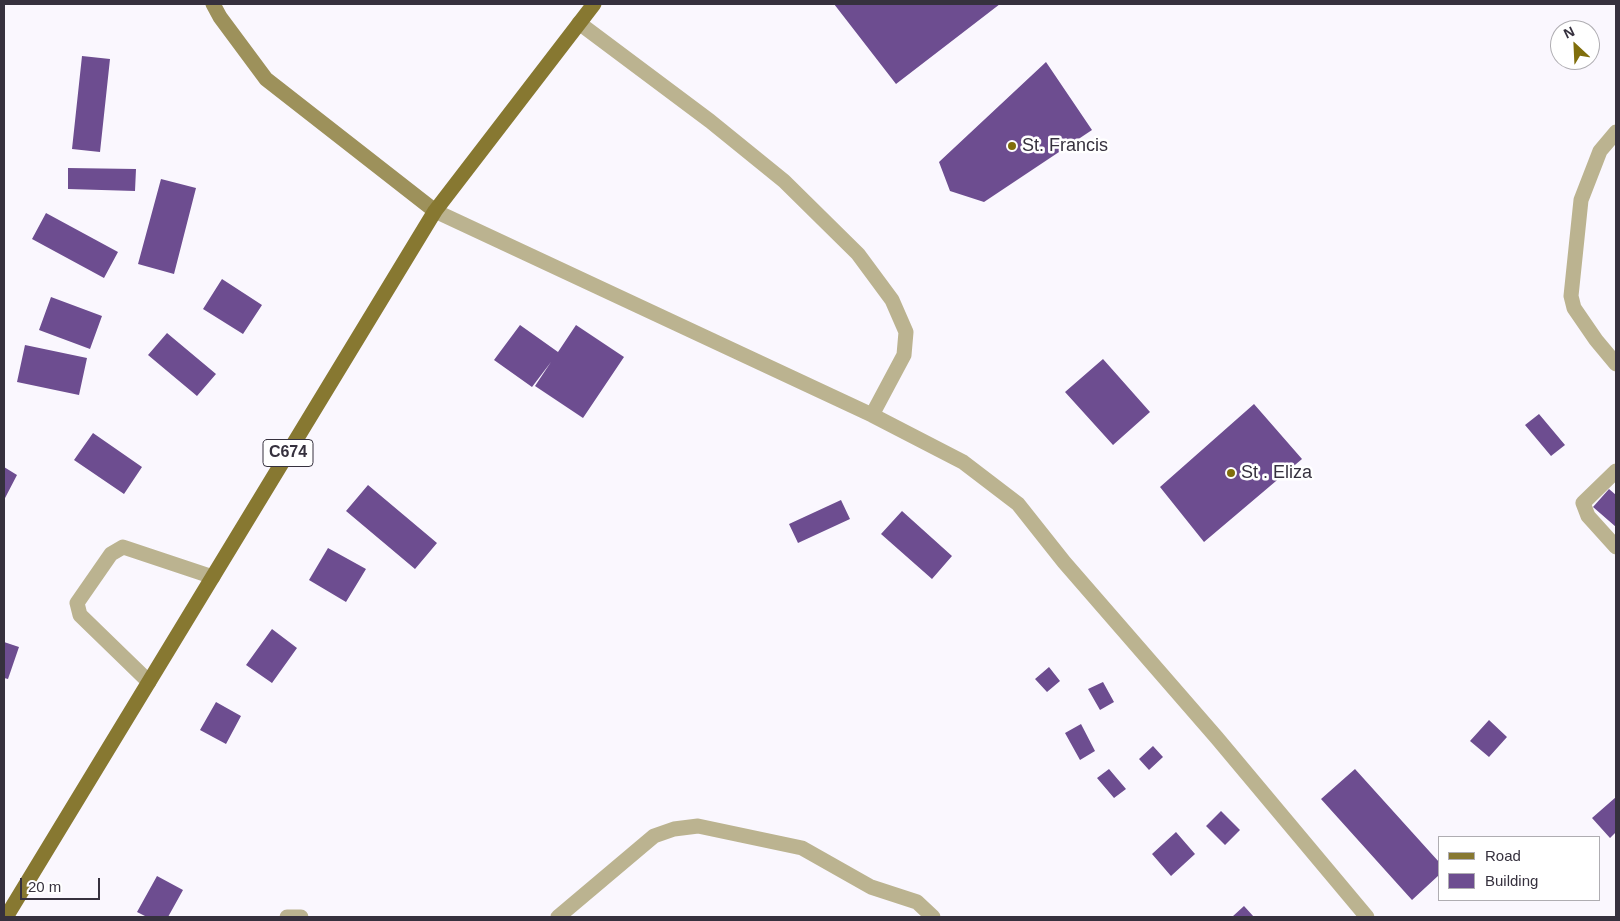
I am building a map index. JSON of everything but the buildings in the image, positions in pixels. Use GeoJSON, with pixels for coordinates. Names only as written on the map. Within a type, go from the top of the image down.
{"type":"FeatureCollection","features":[{"type":"Feature","properties":{"kind":"main road","name":"C674"},"geometry":{"type":"LineString","coordinates":[[6,917],[435,211],[594,4]]}},
{"type":"Feature","properties":{"kind":"street"},"geometry":{"type":"LineString","coordinates":[[213,4],[220,17],[266,79],[435,211],[872,415],[963,462],[1018,504],[1064,562],[1217,738],[1367,917]]}},
{"type":"Feature","properties":{"kind":"street"},"geometry":{"type":"LineString","coordinates":[[580,22],[710,121],[777,175],[858,254],[892,300],[906,332],[904,355],[872,415]]}},
{"type":"Feature","properties":{"kind":"street"},"geometry":{"type":"LineString","coordinates":[[1616,132],[1600,151],[1581,200],[1571,296],[1574,308],[1596,340],[1616,364]]}},
{"type":"Feature","properties":{"kind":"street"},"geometry":{"type":"LineString","coordinates":[[1616,471],[1583,503],[1588,516],[1616,547]]}},
{"type":"Feature","properties":{"kind":"street"},"geometry":{"type":"LineString","coordinates":[[148,682],[80,615],[78,603],[111,554],[123,547],[213,577]]}},
{"type":"Feature","properties":{"kind":"street"},"geometry":{"type":"LineString","coordinates":[[558,917],[654,836],[674,829],[698,826],[802,848],[871,887],[917,902],[933,917]]}},
{"type":"Feature","properties":{"kind":"street"},"geometry":{"type":"LineString","coordinates":[[287,917],[301,917]]}},
{"type":"Feature","properties":{"kind":"place","name":"St. Francis"},"geometry":{"type":"Point","coordinates":[1012,146]}},
{"type":"Feature","properties":{"kind":"place","name":"St . Eliza"},"geometry":{"type":"Point","coordinates":[1231,473]}}]}
